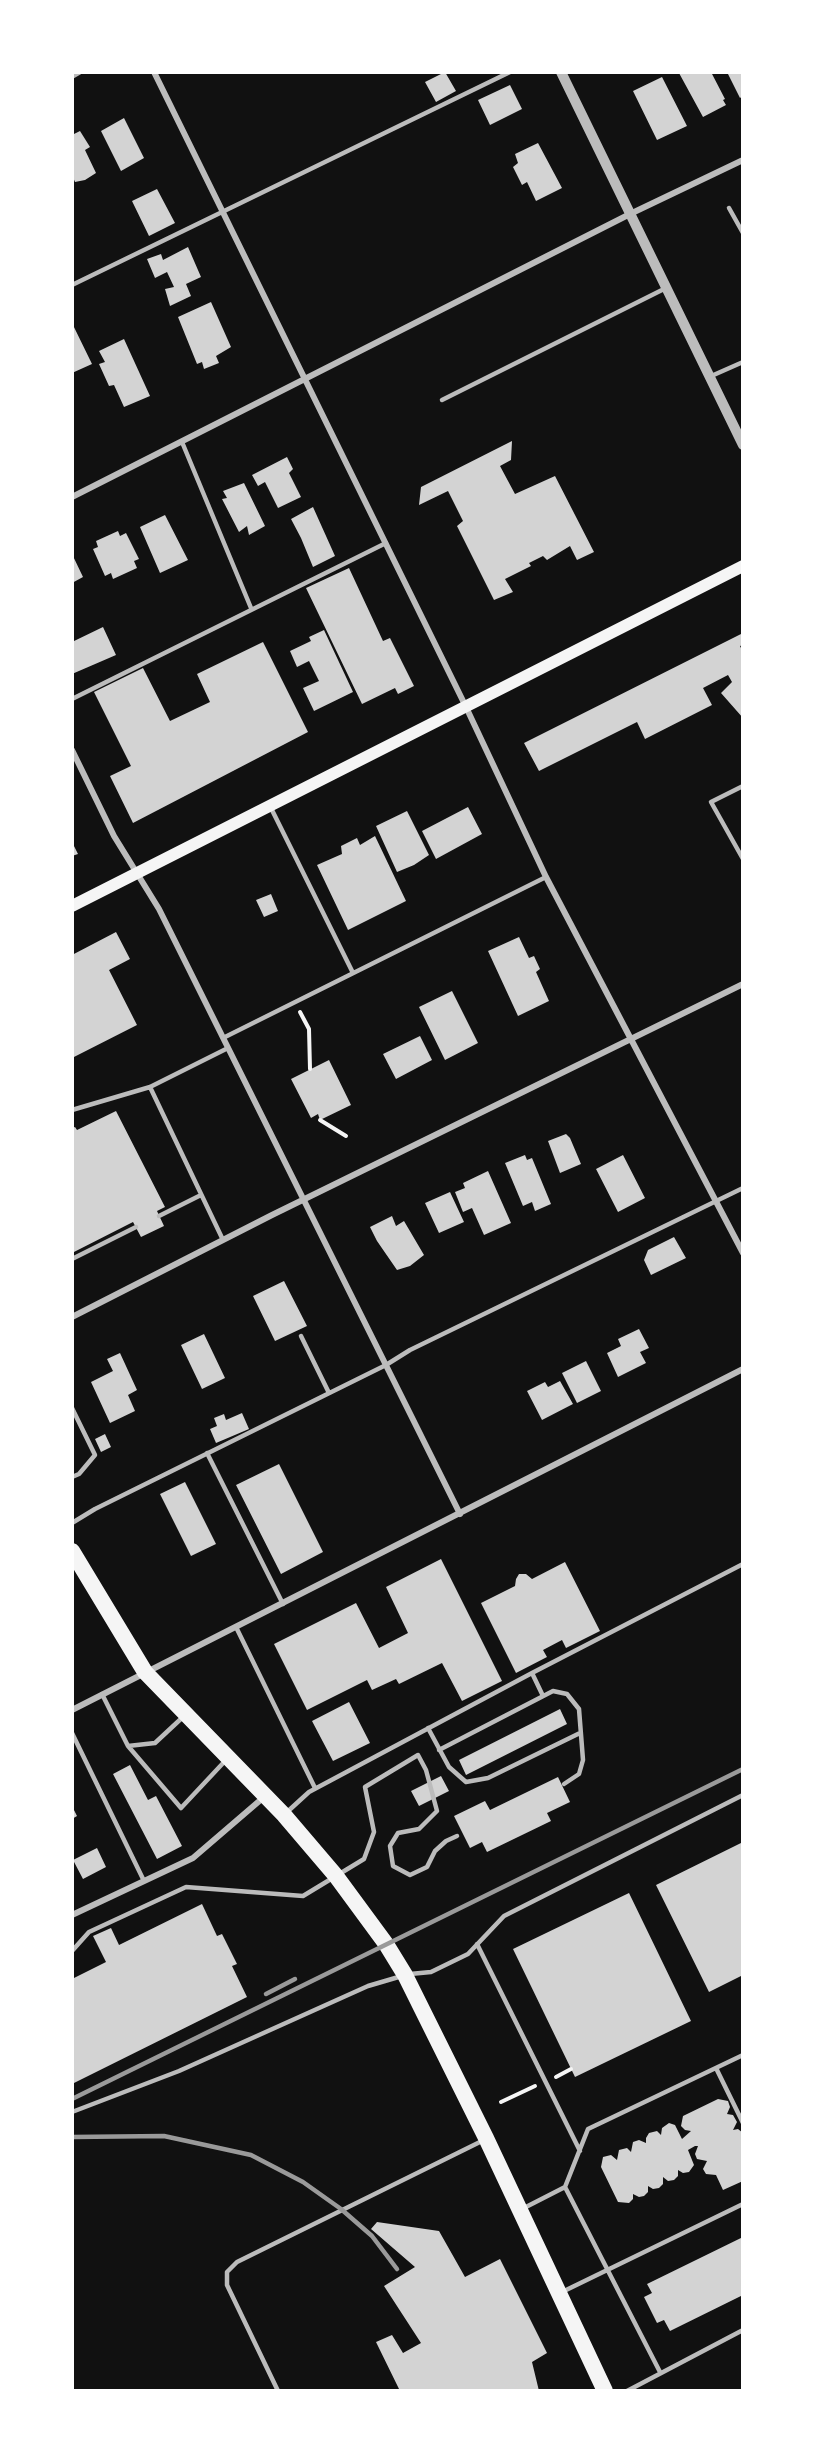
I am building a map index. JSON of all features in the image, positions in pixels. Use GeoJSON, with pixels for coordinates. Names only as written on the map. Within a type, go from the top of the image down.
{"type":"FeatureCollection","features":[{"type":"Feature","properties":{"kind":"highway"},"geometry":{"type":"LineString","coordinates":[[72,1551],[77,1572],[145,1672],[284,1815],[336,1876],[405,1975],[486,2139],[605,2391]]}},
{"type":"Feature","properties":{"kind":"main road"},"geometry":{"type":"LineString","coordinates":[[72,906],[743,566]]}},
{"type":"Feature","properties":{"kind":"street"},"geometry":{"type":"LineString","coordinates":[[72,76],[79,72]]}},
{"type":"Feature","properties":{"kind":"street"},"geometry":{"type":"LineString","coordinates":[[154,72],[466,707],[546,877],[743,1253]]}},
{"type":"Feature","properties":{"kind":"street"},"geometry":{"type":"LineString","coordinates":[[561,72],[743,445]]}},
{"type":"Feature","properties":{"kind":"street"},"geometry":{"type":"LineString","coordinates":[[72,497],[630,214],[743,160]]}},
{"type":"Feature","properties":{"kind":"street"},"geometry":{"type":"LineString","coordinates":[[72,750],[114,836],[159,909],[460,1514]]}},
{"type":"Feature","properties":{"kind":"street"},"geometry":{"type":"LineString","coordinates":[[72,1317],[223,1240],[743,984]]}},
{"type":"Feature","properties":{"kind":"street"},"geometry":{"type":"LineString","coordinates":[[72,1710],[743,1369]]}},
{"type":"Feature","properties":{"kind":"street"},"geometry":{"type":"LineString","coordinates":[[72,1915],[193,1858],[266,1796]]}},
{"type":"Feature","properties":{"kind":"lane"},"geometry":{"type":"LineString","coordinates":[[72,285],[510,72]]}},
{"type":"Feature","properties":{"kind":"lane"},"geometry":{"type":"LineString","coordinates":[[729,208],[743,233]]}},
{"type":"Feature","properties":{"kind":"lane"},"geometry":{"type":"LineString","coordinates":[[442,400],[666,288]]}},
{"type":"Feature","properties":{"kind":"lane"},"geometry":{"type":"LineString","coordinates":[[710,377],[743,362]]}},
{"type":"Feature","properties":{"kind":"lane"},"geometry":{"type":"LineString","coordinates":[[182,442],[251,608]]}},
{"type":"Feature","properties":{"kind":"lane"},"geometry":{"type":"LineString","coordinates":[[72,699],[251,608],[386,543]]}},
{"type":"Feature","properties":{"kind":"lane"},"geometry":{"type":"LineString","coordinates":[[743,786],[711,802],[743,859]]}},
{"type":"Feature","properties":{"kind":"lane"},"geometry":{"type":"LineString","coordinates":[[270,806],[353,973]]}},
{"type":"Feature","properties":{"kind":"lane"},"geometry":{"type":"LineString","coordinates":[[224,1038],[546,877]]}},
{"type":"Feature","properties":{"kind":"lane"},"geometry":{"type":"LineString","coordinates":[[72,1110],[150,1087],[228,1048]]}},
{"type":"Feature","properties":{"kind":"lane"},"geometry":{"type":"LineString","coordinates":[[150,1087],[223,1240]]}},
{"type":"Feature","properties":{"kind":"lane"},"geometry":{"type":"LineString","coordinates":[[72,1523],[95,1509],[386,1365],[410,1350],[743,1188]]}},
{"type":"Feature","properties":{"kind":"lane"},"geometry":{"type":"LineString","coordinates":[[159,1216],[201,1195]]}},
{"type":"Feature","properties":{"kind":"lane"},"geometry":{"type":"LineString","coordinates":[[72,1259],[136,1227]]}},
{"type":"Feature","properties":{"kind":"lane"},"geometry":{"type":"LineString","coordinates":[[301,1336],[329,1393]]}},
{"type":"Feature","properties":{"kind":"lane"},"geometry":{"type":"LineString","coordinates":[[72,1408],[95,1455],[79,1474],[72,1477]]}},
{"type":"Feature","properties":{"kind":"lane"},"geometry":{"type":"LineString","coordinates":[[207,1453],[283,1604]]}},
{"type":"Feature","properties":{"kind":"lane"},"geometry":{"type":"LineString","coordinates":[[284,1815],[315,1788],[743,1564]]}},
{"type":"Feature","properties":{"kind":"lane"},"geometry":{"type":"LineString","coordinates":[[236,1627],[315,1788]]}},
{"type":"Feature","properties":{"kind":"lane"},"geometry":{"type":"LineString","coordinates":[[532,1673],[543,1696]]}},
{"type":"Feature","properties":{"kind":"lane"},"geometry":{"type":"LineString","coordinates":[[439,1750],[553,1691],[567,1694],[579,1709],[584,1760],[579,1774],[564,1784]]}},
{"type":"Feature","properties":{"kind":"lane"},"geometry":{"type":"LineString","coordinates":[[102,1694],[128,1746],[181,1808],[228,1757]]}},
{"type":"Feature","properties":{"kind":"lane"},"geometry":{"type":"LineString","coordinates":[[128,1746],[155,1743],[186,1714]]}},
{"type":"Feature","properties":{"kind":"lane"},"geometry":{"type":"LineString","coordinates":[[428,1728],[449,1767],[465,1782],[488,1779],[580,1733]]}},
{"type":"Feature","properties":{"kind":"lane"},"geometry":{"type":"LineString","coordinates":[[72,1733],[144,1881]]}},
{"type":"Feature","properties":{"kind":"lane"},"geometry":{"type":"LineString","coordinates":[[72,1951],[89,1932],[186,1887],[303,1896],[364,1858],[374,1832],[365,1787],[418,1755],[426,1770],[437,1811],[419,1829],[398,1833],[390,1846],[393,1866],[410,1875],[427,1867],[435,1851],[446,1841],[457,1836]]}},
{"type":"Feature","properties":{"kind":"lane"},"geometry":{"type":"LineString","coordinates":[[72,2112],[179,2070],[368,1986],[405,1975],[431,1972],[468,1954],[504,1916],[743,1795]]}},
{"type":"Feature","properties":{"kind":"lane"},"geometry":{"type":"LineString","coordinates":[[477,1944],[580,2152]]}},
{"type":"Feature","properties":{"kind":"lane"},"geometry":{"type":"LineString","coordinates":[[520,2211],[565,2187],[588,2129],[743,2055]]}},
{"type":"Feature","properties":{"kind":"lane"},"geometry":{"type":"LineString","coordinates":[[716,2068],[743,2123]]}},
{"type":"Feature","properties":{"kind":"lane"},"geometry":{"type":"LineString","coordinates":[[278,2391],[227,2285],[227,2272],[237,2262],[486,2139]]}},
{"type":"Feature","properties":{"kind":"lane"},"geometry":{"type":"LineString","coordinates":[[565,2187],[660,2372]]}},
{"type":"Feature","properties":{"kind":"lane"},"geometry":{"type":"LineString","coordinates":[[559,2294],[743,2204]]}},
{"type":"Feature","properties":{"kind":"lane"},"geometry":{"type":"LineString","coordinates":[[627,2391],[743,2330]]}},
{"type":"Feature","properties":{"kind":"path"},"geometry":{"type":"LineString","coordinates":[[295,1002],[309,1029],[310,1069]]}},
{"type":"Feature","properties":{"kind":"path"},"geometry":{"type":"LineString","coordinates":[[320,1120],[346,1136]]}},
{"type":"Feature","properties":{"kind":"building"},"geometry":{"type":"Polygon","coordinates":[[[445,72],[456,91],[436,102],[425,82],[445,72]]]}},
{"type":"Feature","properties":{"kind":"building"},"geometry":{"type":"Polygon","coordinates":[[[711,72],[726,105],[703,117],[679,73],[711,72]]]}},
{"type":"Feature","properties":{"kind":"building"},"geometry":{"type":"Polygon","coordinates":[[[727,72],[743,72],[743,96],[740,98],[727,72]]]}},
{"type":"Feature","properties":{"kind":"building"},"geometry":{"type":"Polygon","coordinates":[[[662,77],[687,126],[657,140],[633,91],[662,77]]]}},
{"type":"Feature","properties":{"kind":"building"},"geometry":{"type":"Polygon","coordinates":[[[510,85],[522,109],[490,125],[478,100],[510,85]]]}},
{"type":"Feature","properties":{"kind":"building"},"geometry":{"type":"Polygon","coordinates":[[[124,118],[144,158],[121,171],[101,131],[124,118]]]}},
{"type":"Feature","properties":{"kind":"building"},"geometry":{"type":"Polygon","coordinates":[[[80,131],[90,147],[85,150],[96,173],[85,180],[75,182],[72,175],[72,135],[80,131]]]}},
{"type":"Feature","properties":{"kind":"building"},"geometry":{"type":"Polygon","coordinates":[[[538,143],[562,188],[536,201],[527,182],[522,185],[513,167],[518,163],[515,154],[538,143]]]}},
{"type":"Feature","properties":{"kind":"building"},"geometry":{"type":"Polygon","coordinates":[[[157,189],[175,223],[149,236],[132,201],[157,189]]]}},
{"type":"Feature","properties":{"kind":"building"},"geometry":{"type":"Polygon","coordinates":[[[188,247],[201,277],[186,284],[191,296],[170,306],[165,289],[174,287],[167,272],[155,278],[147,259],[161,254],[163,260],[188,247]]]}},
{"type":"Feature","properties":{"kind":"building"},"geometry":{"type":"Polygon","coordinates":[[[211,302],[231,347],[216,356],[219,363],[204,369],[202,362],[197,364],[178,317],[211,302]]]}},
{"type":"Feature","properties":{"kind":"building"},"geometry":{"type":"Polygon","coordinates":[[[72,323],[92,364],[72,373],[72,323]]]}},
{"type":"Feature","properties":{"kind":"building"},"geometry":{"type":"Polygon","coordinates":[[[124,339],[150,396],[124,407],[114,385],[109,386],[99,364],[105,362],[99,351],[124,339]]]}},
{"type":"Feature","properties":{"kind":"building"},"geometry":{"type":"Polygon","coordinates":[[[512,441],[511,460],[500,466],[515,494],[555,476],[594,552],[577,560],[570,546],[547,560],[543,556],[529,563],[531,566],[505,579],[513,592],[494,600],[457,526],[463,521],[448,491],[419,505],[421,487],[512,441]]]}},
{"type":"Feature","properties":{"kind":"building"},"geometry":{"type":"Polygon","coordinates":[[[287,457],[293,469],[289,473],[301,497],[278,508],[265,482],[258,486],[252,475],[287,457]]]}},
{"type":"Feature","properties":{"kind":"building"},"geometry":{"type":"Polygon","coordinates":[[[244,483],[265,526],[249,535],[247,526],[239,532],[222,499],[227,498],[223,491],[244,483]]]}},
{"type":"Feature","properties":{"kind":"building"},"geometry":{"type":"Polygon","coordinates":[[[313,507],[335,556],[313,567],[291,519],[313,507]]]}},
{"type":"Feature","properties":{"kind":"building"},"geometry":{"type":"Polygon","coordinates":[[[165,515],[188,560],[160,573],[140,527],[165,515]]]}},
{"type":"Feature","properties":{"kind":"building"},"geometry":{"type":"Polygon","coordinates":[[[118,531],[120,536],[126,533],[139,559],[134,561],[137,568],[113,579],[111,573],[105,576],[93,549],[98,547],[96,541],[118,531]]]}},
{"type":"Feature","properties":{"kind":"building"},"geometry":{"type":"Polygon","coordinates":[[[72,554],[83,577],[72,583],[72,554]]]}},
{"type":"Feature","properties":{"kind":"building"},"geometry":{"type":"Polygon","coordinates":[[[349,568],[383,641],[390,638],[414,686],[398,694],[395,688],[362,704],[306,588],[349,568]]]}},
{"type":"Feature","properties":{"kind":"building"},"geometry":{"type":"Polygon","coordinates":[[[103,627],[116,655],[72,674],[72,642],[103,627]]]}},
{"type":"Feature","properties":{"kind":"building"},"geometry":{"type":"Polygon","coordinates":[[[324,630],[353,692],[314,711],[303,688],[319,681],[309,661],[297,667],[290,651],[311,641],[309,637],[324,630]]]}},
{"type":"Feature","properties":{"kind":"building"},"geometry":{"type":"Polygon","coordinates":[[[743,633],[743,645],[740,646],[743,652],[743,718],[721,693],[732,682],[728,675],[703,688],[712,705],[645,739],[637,722],[539,771],[524,743],[743,633]]]}},
{"type":"Feature","properties":{"kind":"building"},"geometry":{"type":"Polygon","coordinates":[[[263,642],[308,732],[133,823],[110,776],[131,766],[94,692],[143,668],[170,721],[210,702],[197,674],[263,642]]]}},
{"type":"Feature","properties":{"kind":"building"},"geometry":{"type":"Polygon","coordinates":[[[468,807],[482,834],[436,859],[422,831],[468,807]]]}},
{"type":"Feature","properties":{"kind":"building"},"geometry":{"type":"Polygon","coordinates":[[[407,811],[429,855],[397,872],[376,826],[407,811]]]}},
{"type":"Feature","properties":{"kind":"building"},"geometry":{"type":"Polygon","coordinates":[[[375,836],[406,901],[348,930],[317,865],[342,854],[341,846],[357,838],[360,845],[375,836]]]}},
{"type":"Feature","properties":{"kind":"building"},"geometry":{"type":"Polygon","coordinates":[[[72,842],[78,854],[72,856],[72,842]]]}},
{"type":"Feature","properties":{"kind":"building"},"geometry":{"type":"Polygon","coordinates":[[[271,894],[278,911],[264,917],[256,900],[271,894]]]}},
{"type":"Feature","properties":{"kind":"building"},"geometry":{"type":"Polygon","coordinates":[[[116,932],[130,959],[109,970],[137,1025],[72,1058],[72,955],[116,932]]]}},
{"type":"Feature","properties":{"kind":"building"},"geometry":{"type":"Polygon","coordinates":[[[519,937],[529,958],[534,956],[540,969],[536,972],[549,1001],[518,1016],[488,951],[519,937]]]}},
{"type":"Feature","properties":{"kind":"building"},"geometry":{"type":"Polygon","coordinates":[[[452,991],[478,1043],[445,1060],[419,1007],[452,991]]]}},
{"type":"Feature","properties":{"kind":"building"},"geometry":{"type":"Polygon","coordinates":[[[420,1036],[432,1060],[396,1079],[383,1054],[420,1036]]]}},
{"type":"Feature","properties":{"kind":"building"},"geometry":{"type":"Polygon","coordinates":[[[329,1060],[351,1105],[320,1120],[318,1114],[311,1118],[291,1079],[329,1060]]]}},
{"type":"Feature","properties":{"kind":"building"},"geometry":{"type":"Polygon","coordinates":[[[116,1111],[165,1207],[157,1211],[164,1226],[141,1237],[133,1222],[72,1253],[72,1128],[75,1127],[77,1130],[116,1111]]]}},
{"type":"Feature","properties":{"kind":"building"},"geometry":{"type":"Polygon","coordinates":[[[566,1134],[581,1164],[560,1173],[548,1141],[566,1134]]]}},
{"type":"Feature","properties":{"kind":"building"},"geometry":{"type":"Polygon","coordinates":[[[525,1155],[527,1160],[532,1158],[551,1204],[535,1211],[532,1202],[523,1206],[505,1163],[525,1155]]]}},
{"type":"Feature","properties":{"kind":"building"},"geometry":{"type":"Polygon","coordinates":[[[623,1155],[645,1198],[618,1212],[596,1169],[623,1155]]]}},
{"type":"Feature","properties":{"kind":"building"},"geometry":{"type":"Polygon","coordinates":[[[488,1171],[511,1223],[484,1235],[472,1208],[463,1212],[455,1192],[465,1188],[463,1183],[488,1171]]]}},
{"type":"Feature","properties":{"kind":"building"},"geometry":{"type":"Polygon","coordinates":[[[450,1192],[464,1222],[439,1233],[425,1203],[450,1192]]]}},
{"type":"Feature","properties":{"kind":"building"},"geometry":{"type":"Polygon","coordinates":[[[392,1216],[396,1226],[404,1221],[424,1255],[410,1266],[397,1270],[370,1227],[392,1216]]]}},
{"type":"Feature","properties":{"kind":"building"},"geometry":{"type":"Polygon","coordinates":[[[674,1237],[686,1258],[651,1275],[644,1260],[648,1250],[674,1237]]]}},
{"type":"Feature","properties":{"kind":"building"},"geometry":{"type":"Polygon","coordinates":[[[284,1281],[307,1326],[275,1341],[253,1296],[284,1281]]]}},
{"type":"Feature","properties":{"kind":"building"},"geometry":{"type":"Polygon","coordinates":[[[639,1329],[649,1348],[640,1352],[646,1363],[618,1377],[607,1353],[621,1346],[618,1339],[639,1329]]]}},
{"type":"Feature","properties":{"kind":"building"},"geometry":{"type":"Polygon","coordinates":[[[204,1334],[225,1378],[202,1389],[181,1345],[204,1334]]]}},
{"type":"Feature","properties":{"kind":"building"},"geometry":{"type":"Polygon","coordinates":[[[120,1353],[137,1390],[128,1395],[135,1411],[110,1423],[91,1382],[113,1371],[107,1359],[120,1353]]]}},
{"type":"Feature","properties":{"kind":"building"},"geometry":{"type":"Polygon","coordinates":[[[586,1361],[601,1391],[577,1403],[562,1373],[586,1361]]]}},
{"type":"Feature","properties":{"kind":"building"},"geometry":{"type":"Polygon","coordinates":[[[560,1381],[573,1404],[542,1420],[527,1391],[545,1382],[548,1387],[560,1381]]]}},
{"type":"Feature","properties":{"kind":"building"},"geometry":{"type":"Polygon","coordinates":[[[242,1413],[249,1429],[216,1443],[210,1429],[217,1426],[214,1418],[224,1414],[226,1420],[242,1413]]]}},
{"type":"Feature","properties":{"kind":"building"},"geometry":{"type":"Polygon","coordinates":[[[105,1434],[111,1447],[101,1452],[95,1439],[105,1434]]]}},
{"type":"Feature","properties":{"kind":"building"},"geometry":{"type":"Polygon","coordinates":[[[279,1464],[323,1552],[281,1574],[236,1485],[279,1464]]]}},
{"type":"Feature","properties":{"kind":"building"},"geometry":{"type":"Polygon","coordinates":[[[185,1482],[216,1544],[191,1556],[160,1494],[185,1482]]]}},
{"type":"Feature","properties":{"kind":"building"},"geometry":{"type":"Polygon","coordinates":[[[441,1559],[502,1681],[462,1701],[442,1663],[399,1684],[396,1679],[372,1690],[367,1680],[307,1710],[274,1644],[356,1603],[379,1648],[408,1633],[386,1587],[441,1559]]]}},
{"type":"Feature","properties":{"kind":"building"},"geometry":{"type":"Polygon","coordinates":[[[565,1562],[600,1631],[566,1648],[562,1640],[543,1650],[547,1657],[516,1673],[481,1603],[515,1586],[519,1574],[526,1574],[532,1579],[565,1562]]]}},
{"type":"Feature","properties":{"kind":"building"},"geometry":{"type":"Polygon","coordinates":[[[349,1702],[370,1743],[333,1761],[312,1721],[349,1702]]]}},
{"type":"Feature","properties":{"kind":"building"},"geometry":{"type":"Polygon","coordinates":[[[560,1709],[567,1724],[466,1775],[459,1760],[560,1709]]]}},
{"type":"Feature","properties":{"kind":"building"},"geometry":{"type":"Polygon","coordinates":[[[130,1765],[148,1800],[156,1796],[182,1846],[157,1859],[113,1774],[130,1765]]]}},
{"type":"Feature","properties":{"kind":"building"},"geometry":{"type":"Polygon","coordinates":[[[441,1776],[449,1791],[419,1806],[411,1791],[441,1776]]]}},
{"type":"Feature","properties":{"kind":"building"},"geometry":{"type":"Polygon","coordinates":[[[558,1777],[570,1802],[547,1813],[551,1821],[487,1852],[482,1842],[470,1848],[454,1816],[485,1801],[490,1810],[558,1777]]]}},
{"type":"Feature","properties":{"kind":"building"},"geometry":{"type":"Polygon","coordinates":[[[72,1806],[77,1816],[72,1819],[72,1806]]]}},
{"type":"Feature","properties":{"kind":"building"},"geometry":{"type":"Polygon","coordinates":[[[743,1842],[743,1975],[709,1992],[656,1885],[743,1842]]]}},
{"type":"Feature","properties":{"kind":"building"},"geometry":{"type":"Polygon","coordinates":[[[97,1848],[106,1867],[83,1879],[73,1860],[97,1848]]]}},
{"type":"Feature","properties":{"kind":"building"},"geometry":{"type":"Polygon","coordinates":[[[629,1893],[691,2021],[575,2077],[513,1949],[629,1893]]]}},
{"type":"Feature","properties":{"kind":"building"},"geometry":{"type":"Polygon","coordinates":[[[202,1904],[217,1936],[222,1934],[237,1964],[232,1966],[247,1997],[72,2084],[72,1979],[106,1962],[93,1936],[111,1928],[119,1945],[202,1904]]]}},
{"type":"Feature","properties":{"kind":"building"},"geometry":{"type":"Polygon","coordinates":[[[718,2099],[728,2101],[730,2107],[727,2114],[733,2115],[737,2122],[733,2130],[738,2129],[743,2133],[741,2145],[743,2144],[743,2181],[723,2190],[716,2175],[706,2174],[703,2169],[707,2161],[697,2159],[695,2154],[698,2146],[695,2146],[688,2150],[694,2165],[689,2172],[683,2173],[678,2170],[678,2176],[674,2180],[668,2181],[663,2177],[663,2184],[659,2188],[653,2189],[648,2186],[648,2192],[644,2196],[639,2197],[633,2194],[633,2199],[629,2203],[618,2202],[601,2167],[603,2157],[611,2155],[617,2160],[619,2150],[627,2148],[631,2152],[633,2142],[639,2140],[646,2143],[649,2133],[657,2131],[661,2135],[662,2128],[669,2123],[675,2125],[682,2139],[691,2131],[681,2126],[683,2116],[718,2099]]]}},
{"type":"Feature","properties":{"kind":"building"},"geometry":{"type":"Polygon","coordinates":[[[377,2222],[439,2231],[465,2277],[500,2259],[547,2353],[532,2362],[539,2391],[400,2391],[376,2342],[392,2335],[403,2353],[421,2343],[384,2286],[415,2267],[371,2229],[377,2222]]]}},
{"type":"Feature","properties":{"kind":"building"},"geometry":{"type":"Polygon","coordinates":[[[743,2237],[743,2295],[670,2331],[664,2320],[657,2323],[644,2297],[652,2293],[647,2284],[743,2237]]]}},
{"type":"Feature","properties":{"kind":"railway"},"geometry":{"type":"LineString","coordinates":[[72,2099],[743,1769]]}},
{"type":"Feature","properties":{"kind":"railway"},"geometry":{"type":"LineString","coordinates":[[266,1994],[295,1979]]}},
{"type":"Feature","properties":{"kind":"railway"},"geometry":{"type":"LineString","coordinates":[[72,2137],[164,2136],[251,2155],[303,2182],[341,2209],[372,2236],[397,2269]]}}]}
